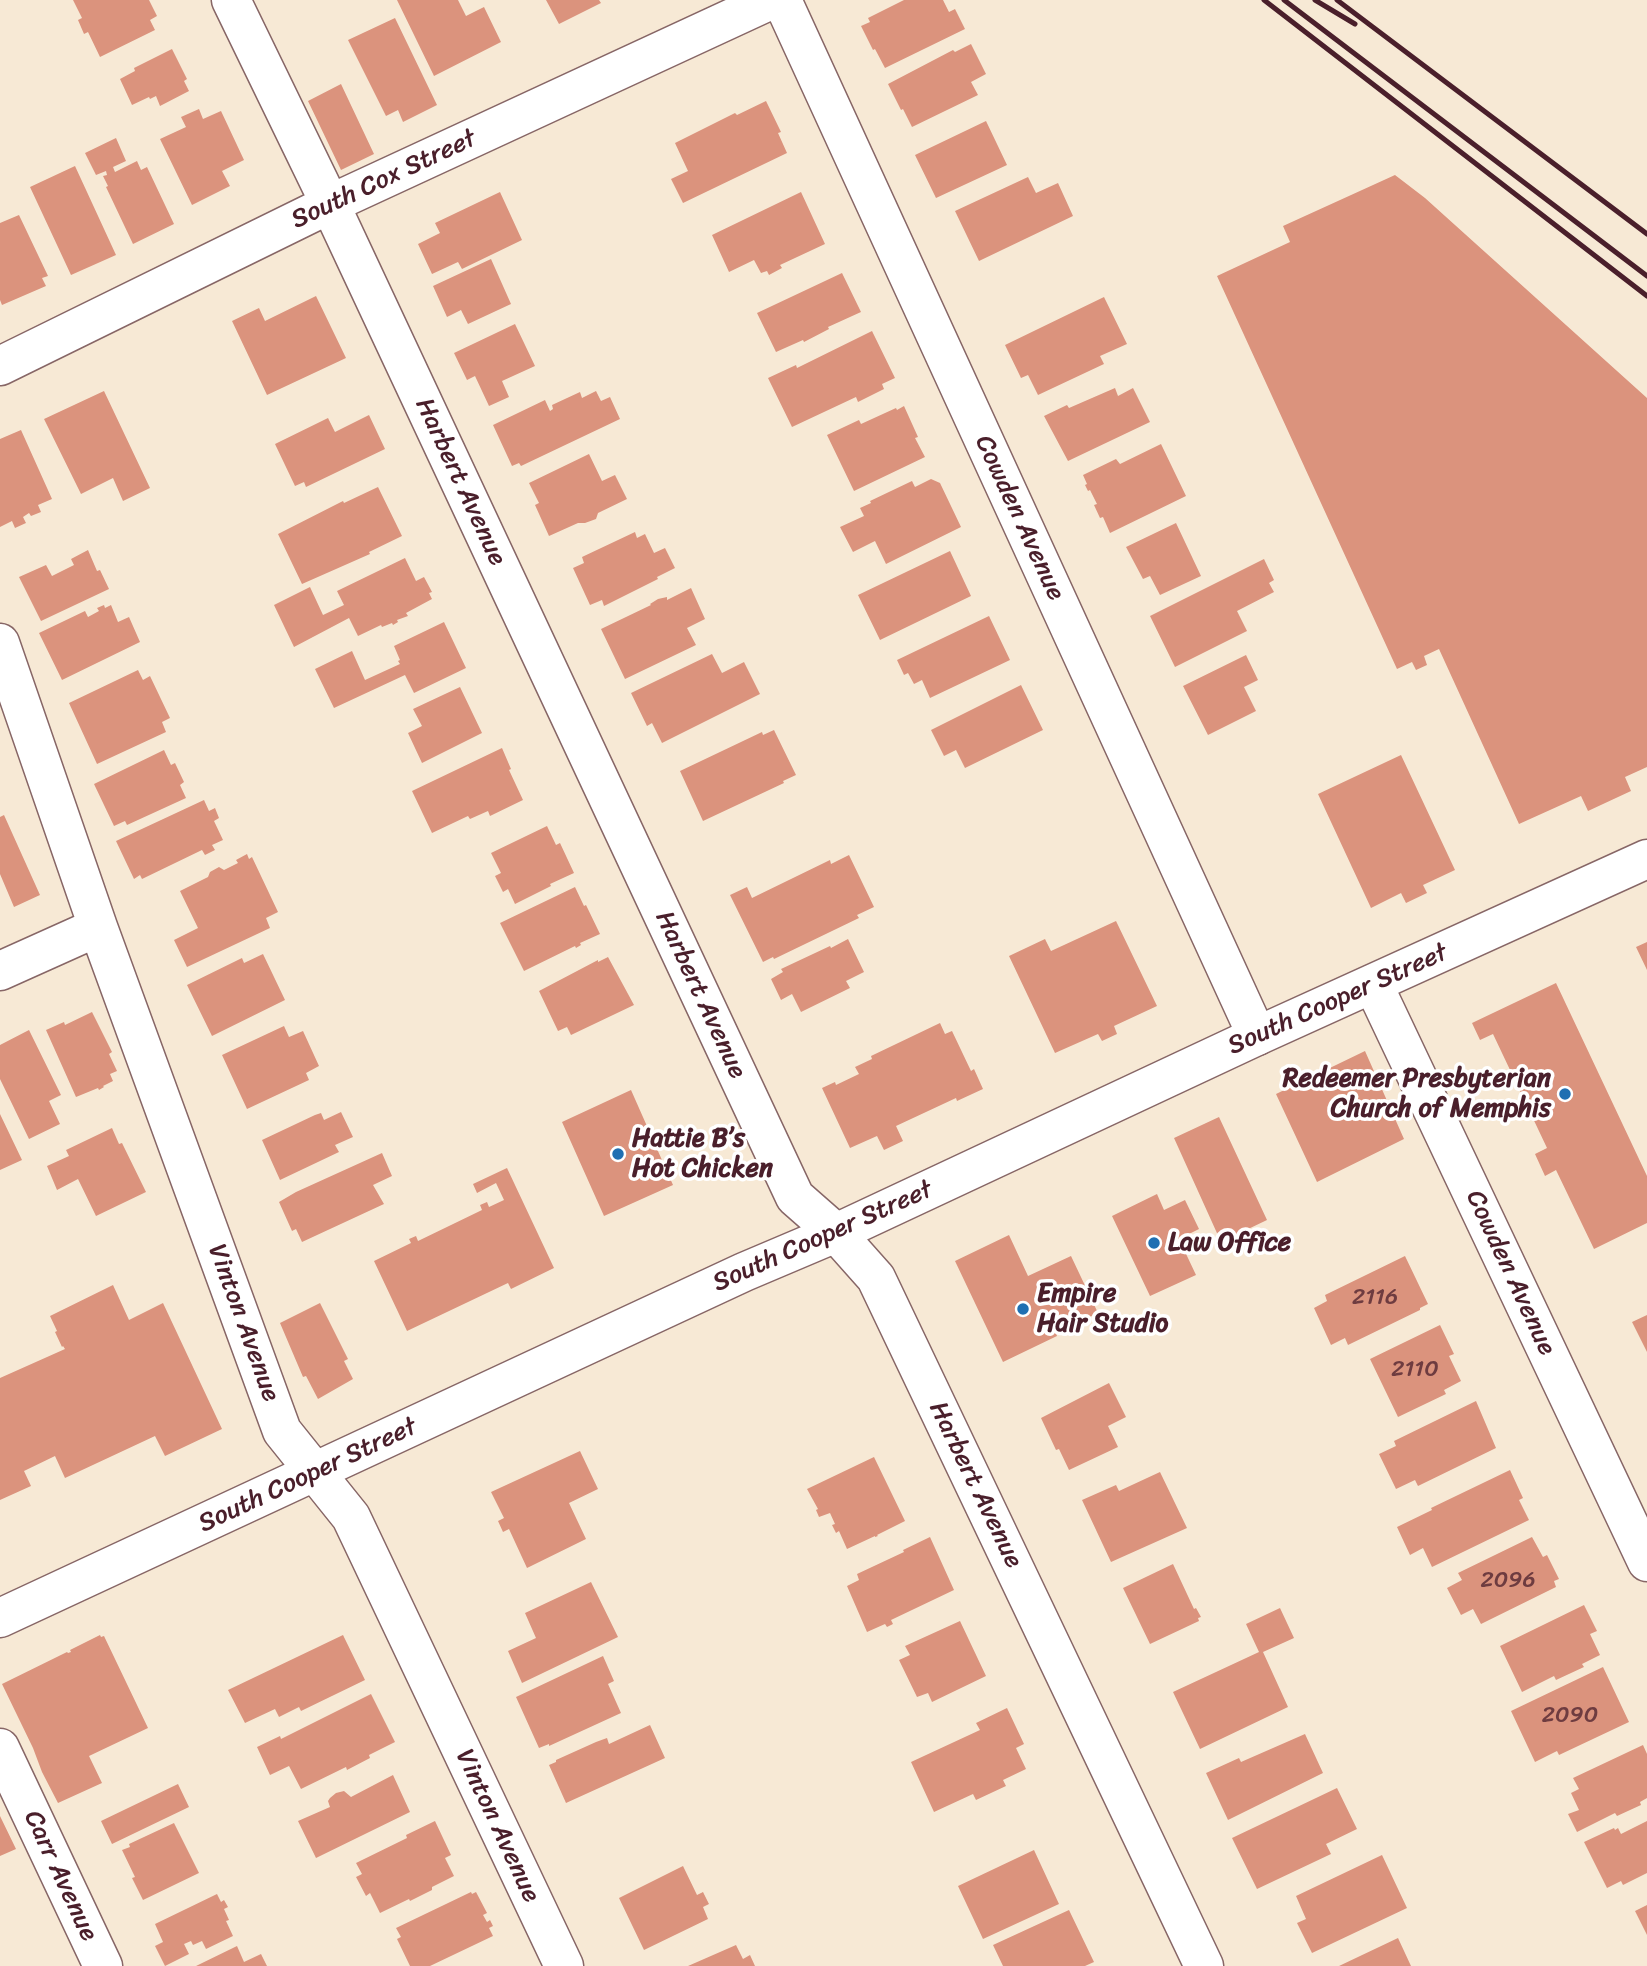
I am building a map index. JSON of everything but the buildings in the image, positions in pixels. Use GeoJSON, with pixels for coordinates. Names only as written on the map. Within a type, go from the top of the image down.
{"type":"FeatureCollection","features":[{"type":"Feature","properties":{"kind":"street","name":"Harbert Avenue"},"geometry":{"type":"LineString","coordinates":[[231,0],[330,204],[795,1197],[836,1233],[876,1278],[1205,1966]]}},
{"type":"Feature","properties":{"kind":"street","name":"South Cox Street"},"geometry":{"type":"LineString","coordinates":[[0,366],[330,204],[771,0]]}},
{"type":"Feature","properties":{"kind":"street","name":"Cowden Avenue"},"geometry":{"type":"LineString","coordinates":[[782,0],[1257,1036]]}},
{"type":"Feature","properties":{"kind":"street","name":"Vinton Avenue"},"geometry":{"type":"LineString","coordinates":[[0,643],[99,927],[282,1431],[351,1517],[564,1966]]}},
{"type":"Feature","properties":{"kind":"street","name":"South Cooper Street"},"geometry":{"type":"LineString","coordinates":[[0,1618],[744,1272],[836,1233],[1257,1036],[1647,859]]}},
{"type":"Feature","properties":{"kind":"street"},"geometry":{"type":"LineString","coordinates":[[0,971],[99,927]]}},
{"type":"Feature","properties":{"kind":"street","name":"Cowden Avenue"},"geometry":{"type":"LineString","coordinates":[[1373,984],[1647,1562]]}},
{"type":"Feature","properties":{"kind":"street","name":"Carr Avenue"},"geometry":{"type":"LineString","coordinates":[[0,1748],[103,1966]]}},
{"type":"Feature","properties":{"kind":"railway"},"geometry":{"type":"LineString","coordinates":[[1264,0],[1647,296]]}},
{"type":"Feature","properties":{"kind":"railway"},"geometry":{"type":"LineString","coordinates":[[1284,0],[1647,276]]}},
{"type":"Feature","properties":{"kind":"railway"},"geometry":{"type":"LineString","coordinates":[[1315,0],[1355,24]]}},
{"type":"Feature","properties":{"kind":"railway"},"geometry":{"type":"LineString","coordinates":[[1337,0],[1647,234]]}},
{"type":"Feature","properties":{"kind":"place","name":"Redeemer Presbyterian Church of Memphis"},"geometry":{"type":"Point","coordinates":[1565,1094]}},
{"type":"Feature","properties":{"kind":"place","name":"Hattie B’s Hot Chicken"},"geometry":{"type":"Point","coordinates":[618,1154]}},
{"type":"Feature","properties":{"kind":"place","name":"Law Office"},"geometry":{"type":"Point","coordinates":[1154,1243]}},
{"type":"Feature","properties":{"kind":"place","name":"Empire Hair Studio"},"geometry":{"type":"Point","coordinates":[1023,1309]}}]}
